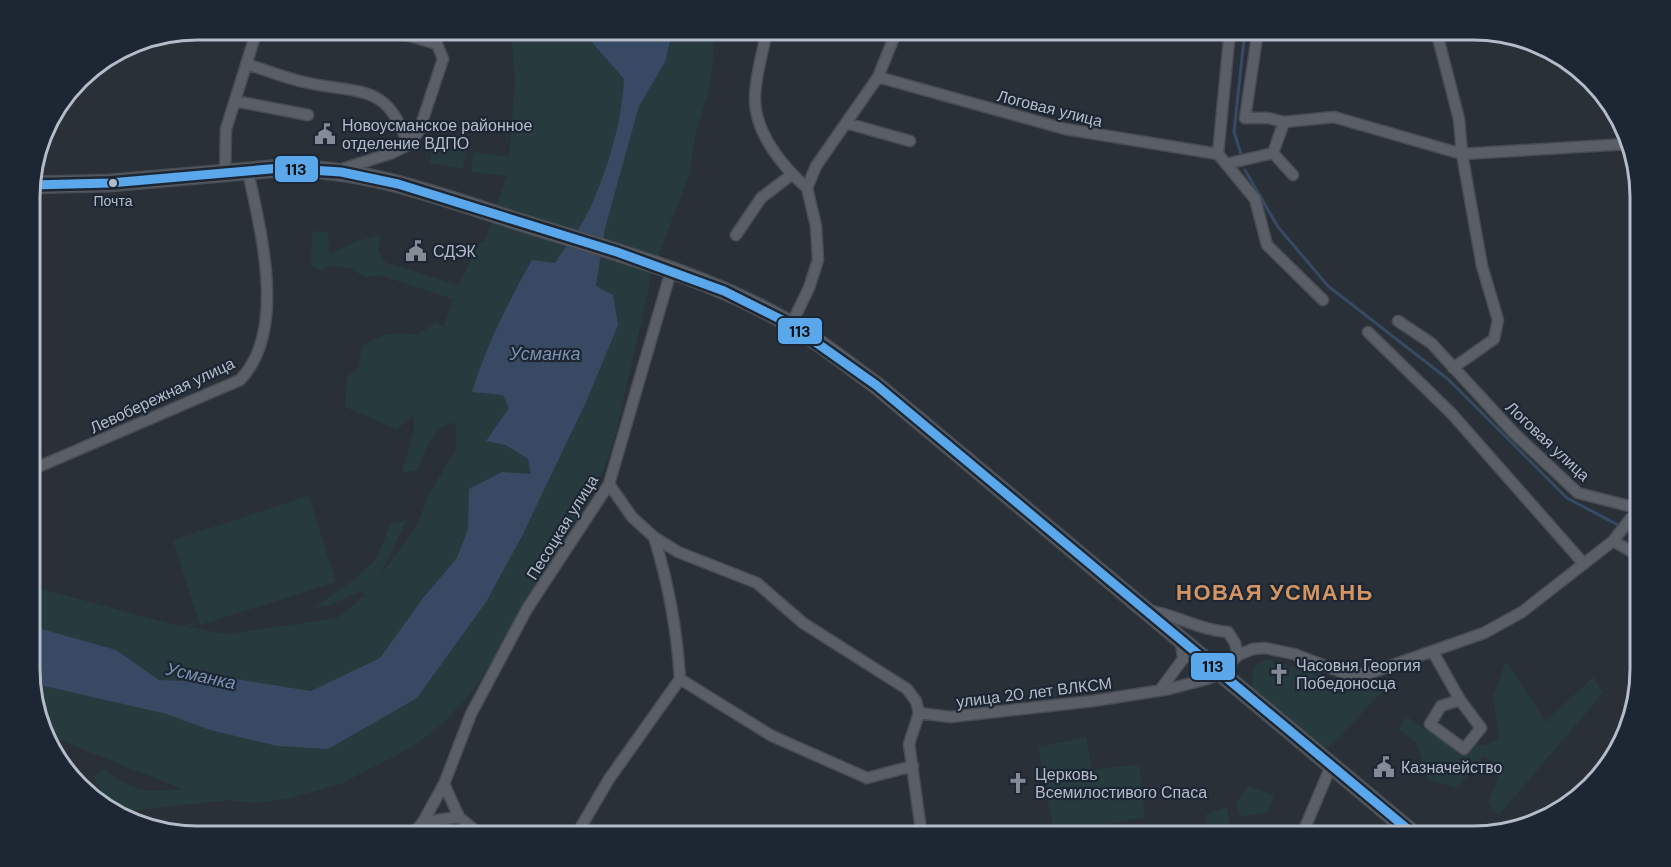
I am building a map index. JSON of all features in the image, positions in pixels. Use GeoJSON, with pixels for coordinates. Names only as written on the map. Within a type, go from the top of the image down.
{"type":"FeatureCollection","features":[{"type":"Feature","properties":{"kind":"main road"},"geometry":{"type":"LineString","coordinates":[[41,185],[110,183],[309,168],[336,171],[385,179],[666,269],[742,299],[791,325],[906,409],[1405,826]]}},
{"type":"Feature","properties":{"kind":"street"},"geometry":{"type":"LineString","coordinates":[[225,174],[226,129],[253,41]]}},
{"type":"Feature","properties":{"kind":"street"},"geometry":{"type":"LineString","coordinates":[[427,41],[437,44]]}},
{"type":"Feature","properties":{"kind":"street"},"geometry":{"type":"LineString","coordinates":[[336,171],[408,145],[419,131],[443,59],[437,41]]}},
{"type":"Feature","properties":{"kind":"street"},"geometry":{"type":"LineString","coordinates":[[765,41],[755,99],[760,128],[791,175],[807,188]]}},
{"type":"Feature","properties":{"kind":"street"},"geometry":{"type":"LineString","coordinates":[[791,325],[809,288],[818,260],[816,226],[807,188],[816,166],[878,77],[893,41]]}},
{"type":"Feature","properties":{"kind":"street"},"geometry":{"type":"LineString","coordinates":[[1229,41],[1218,154],[1255,199],[1267,245],[1323,300]]}},
{"type":"Feature","properties":{"kind":"street"},"geometry":{"type":"LineString","coordinates":[[1256,41],[1245,118],[1268,118],[1284,122],[1334,117],[1462,154],[1621,144]]}},
{"type":"Feature","properties":{"kind":"street"},"geometry":{"type":"LineString","coordinates":[[1439,41],[1459,119],[1462,154],[1482,266],[1498,320],[1494,339],[1453,368]]}},
{"type":"Feature","properties":{"kind":"street"},"geometry":{"type":"LineString","coordinates":[[246,64],[302,82],[375,95],[393,111],[401,123],[408,145]]}},
{"type":"Feature","properties":{"kind":"street","name":"Логовая улица"},"geometry":{"type":"LineString","coordinates":[[878,77],[1065,129],[1218,154]]}},
{"type":"Feature","properties":{"kind":"street"},"geometry":{"type":"LineString","coordinates":[[235,101],[308,115]]}},
{"type":"Feature","properties":{"kind":"street"},"geometry":{"type":"LineString","coordinates":[[1226,164],[1257,159],[1273,153],[1284,122]]}},
{"type":"Feature","properties":{"kind":"street"},"geometry":{"type":"LineString","coordinates":[[846,123],[910,141]]}},
{"type":"Feature","properties":{"kind":"street"},"geometry":{"type":"LineString","coordinates":[[1273,153],[1293,175]]}},
{"type":"Feature","properties":{"kind":"street","name":"Левобережная улица"},"geometry":{"type":"LineString","coordinates":[[40,466],[240,380],[250,369],[258,349],[267,308],[267,260],[248,171]]}},
{"type":"Feature","properties":{"kind":"street"},"geometry":{"type":"LineString","coordinates":[[736,235],[761,198],[791,175]]}},
{"type":"Feature","properties":{"kind":"street","name":"Песоцкая улица"},"geometry":{"type":"LineString","coordinates":[[420,826],[444,784],[471,714],[527,609],[609,481],[666,269]]}},
{"type":"Feature","properties":{"kind":"street","name":"Логовая улица"},"geometry":{"type":"LineString","coordinates":[[1398,321],[1431,343],[1514,433],[1578,493],[1630,505]]}},
{"type":"Feature","properties":{"kind":"street"},"geometry":{"type":"LineString","coordinates":[[1368,332],[1452,414],[1584,564]]}},
{"type":"Feature","properties":{"kind":"street"},"geometry":{"type":"LineString","coordinates":[[609,481],[632,517],[654,537],[678,552],[757,583],[803,624],[907,689],[916,701],[919,712],[909,744],[921,826]]}},
{"type":"Feature","properties":{"kind":"street"},"geometry":{"type":"LineString","coordinates":[[1221,672],[1235,662],[1238,656],[1253,649],[1265,648],[1294,654],[1352,676],[1433,652],[1484,633],[1522,612],[1584,564],[1612,541],[1630,518]]}},
{"type":"Feature","properties":{"kind":"street"},"geometry":{"type":"LineString","coordinates":[[581,826],[609,779],[680,679],[677,630],[668,582],[654,537]]}},
{"type":"Feature","properties":{"kind":"street"},"geometry":{"type":"LineString","coordinates":[[1612,541],[1630,551]]}},
{"type":"Feature","properties":{"kind":"street"},"geometry":{"type":"LineString","coordinates":[[1144,609],[1162,612],[1212,631],[1228,632],[1235,643],[1238,656]]}},
{"type":"Feature","properties":{"kind":"street"},"geometry":{"type":"LineString","coordinates":[[1160,690],[1183,659],[1181,640]]}},
{"type":"Feature","properties":{"kind":"street"},"geometry":{"type":"LineString","coordinates":[[1433,652],[1460,700],[1481,728],[1464,748],[1430,724],[1441,706],[1460,700]]}},
{"type":"Feature","properties":{"kind":"street","name":"улица 20 лет ВЛКСМ"},"geometry":{"type":"LineString","coordinates":[[919,712],[950,717],[1094,701],[1160,690],[1207,679],[1221,672]]}},
{"type":"Feature","properties":{"kind":"street"},"geometry":{"type":"LineString","coordinates":[[680,679],[772,736],[867,778],[913,766]]}},
{"type":"Feature","properties":{"kind":"street"},"geometry":{"type":"LineString","coordinates":[[1306,826],[1331,766]]}},
{"type":"Feature","properties":{"kind":"street"},"geometry":{"type":"LineString","coordinates":[[444,784],[459,817],[470,826]]}},
{"type":"Feature","properties":{"kind":"street"},"geometry":{"type":"LineString","coordinates":[[423,822],[459,817]]}},
{"type":"Feature","properties":{"kind":"green space"},"geometry":{"type":"Polygon","coordinates":[[[512,41],[715,41],[710,85],[695,136],[690,173],[653,270],[615,437],[588,503],[496,659],[469,696],[441,725],[414,746],[341,784],[286,799],[255,803],[228,800],[128,810],[105,796],[93,776],[105,769],[123,782],[141,789],[161,791],[182,789],[57,739],[46,710],[42,690],[40,588],[175,625],[182,626],[197,622],[190,627],[226,634],[338,618],[365,595],[360,591],[329,606],[315,607],[357,577],[376,559],[391,523],[406,521],[380,576],[417,526],[429,494],[456,449],[456,423],[441,428],[435,434],[426,448],[417,471],[402,472],[414,430],[414,415],[397,429],[345,407],[347,377],[359,367],[362,346],[375,338],[395,333],[418,335],[435,322],[444,327],[453,299],[379,275],[365,277],[349,268],[331,266],[322,270],[311,266],[312,231],[328,232],[329,254],[357,241],[381,235],[378,250],[384,262],[458,285],[481,241],[485,241],[507,176],[471,172],[473,152],[509,157],[515,82],[512,41]]]}},
{"type":"Feature","properties":{"kind":"green space"},"geometry":{"type":"Polygon","coordinates":[[[431,142],[466,149],[463,169],[430,163],[431,142]]]}},
{"type":"Feature","properties":{"kind":"green space"},"geometry":{"type":"Polygon","coordinates":[[[309,496],[336,582],[200,625],[173,540],[309,496]]]}},
{"type":"Feature","properties":{"kind":"green space"},"geometry":{"type":"Polygon","coordinates":[[[1268,659],[1330,680],[1391,683],[1328,748],[1322,748],[1252,690],[1253,666],[1268,659]]]}},
{"type":"Feature","properties":{"kind":"green space"},"geometry":{"type":"Polygon","coordinates":[[[1506,661],[1546,722],[1593,677],[1603,693],[1499,815],[1488,803],[1501,767],[1484,756],[1457,788],[1428,780],[1416,742],[1398,729],[1407,717],[1463,753],[1474,743],[1485,746],[1499,738],[1493,698],[1506,661]]]}},
{"type":"Feature","properties":{"kind":"green space"},"geometry":{"type":"Polygon","coordinates":[[[1086,737],[1092,770],[1139,764],[1145,817],[1098,826],[1053,826],[1038,747],[1086,737]]]}},
{"type":"Feature","properties":{"kind":"green space"},"geometry":{"type":"Polygon","coordinates":[[[1249,786],[1274,795],[1268,812],[1240,817],[1236,802],[1249,786]]]}},
{"type":"Feature","properties":{"kind":"green space"},"geometry":{"type":"Polygon","coordinates":[[[1227,807],[1230,826],[1208,826],[1205,815],[1227,807]]]}},
{"type":"Feature","properties":{"kind":"water","name":"Усманка"},"geometry":{"type":"Polygon","coordinates":[[[591,41],[670,41],[665,62],[639,106],[605,228],[596,286],[613,295],[618,325],[586,402],[522,536],[486,602],[417,698],[328,749],[277,746],[210,730],[167,714],[42,685],[40,629],[116,650],[159,680],[183,681],[198,673],[311,691],[380,658],[423,598],[457,558],[468,529],[469,489],[502,472],[531,474],[528,459],[506,445],[486,441],[509,408],[503,395],[472,392],[498,324],[532,260],[555,263],[588,212],[614,143],[621,111],[624,79],[591,41]]]}},
{"type":"Feature","properties":{"kind":"waterway"},"geometry":{"type":"LineString","coordinates":[[1242,157],[1234,132],[1244,41]]}},
{"type":"Feature","properties":{"kind":"waterway"},"geometry":{"type":"LineString","coordinates":[[1245,170],[1278,227],[1328,286],[1449,380],[1567,498],[1618,525]]}},
{"type":"Feature","properties":{"kind":"transit line","name":"113"},"geometry":{"type":"LineString","coordinates":[[41,185],[110,183],[281,168],[341,172],[398,184],[617,252],[724,291],[790,324],[876,385],[1404,826]]}},
{"type":"Feature","properties":{"kind":"place","name":"Новоусманское районное отделение ВДПО"},"geometry":{"type":"Point","coordinates":[325,134]}},
{"type":"Feature","properties":{"kind":"place","name":"Почта"},"geometry":{"type":"Point","coordinates":[113,183]}},
{"type":"Feature","properties":{"kind":"place","name":"СДЭК"},"geometry":{"type":"Point","coordinates":[416,251]}},
{"type":"Feature","properties":{"kind":"place","name":"Часовня Георгия Победоносца"},"geometry":{"type":"Point","coordinates":[1279,674]}},
{"type":"Feature","properties":{"kind":"place","name":"Казначейство"},"geometry":{"type":"Point","coordinates":[1384,767]}},
{"type":"Feature","properties":{"kind":"place","name":"Церковь Всемилостивого Спаса"},"geometry":{"type":"Point","coordinates":[1018,783]}},
{"type":"Feature","properties":{"kind":"district","name":"НОВАЯ УСМАНЬ"},"geometry":{"type":"Point","coordinates":[1275,592]}}]}
